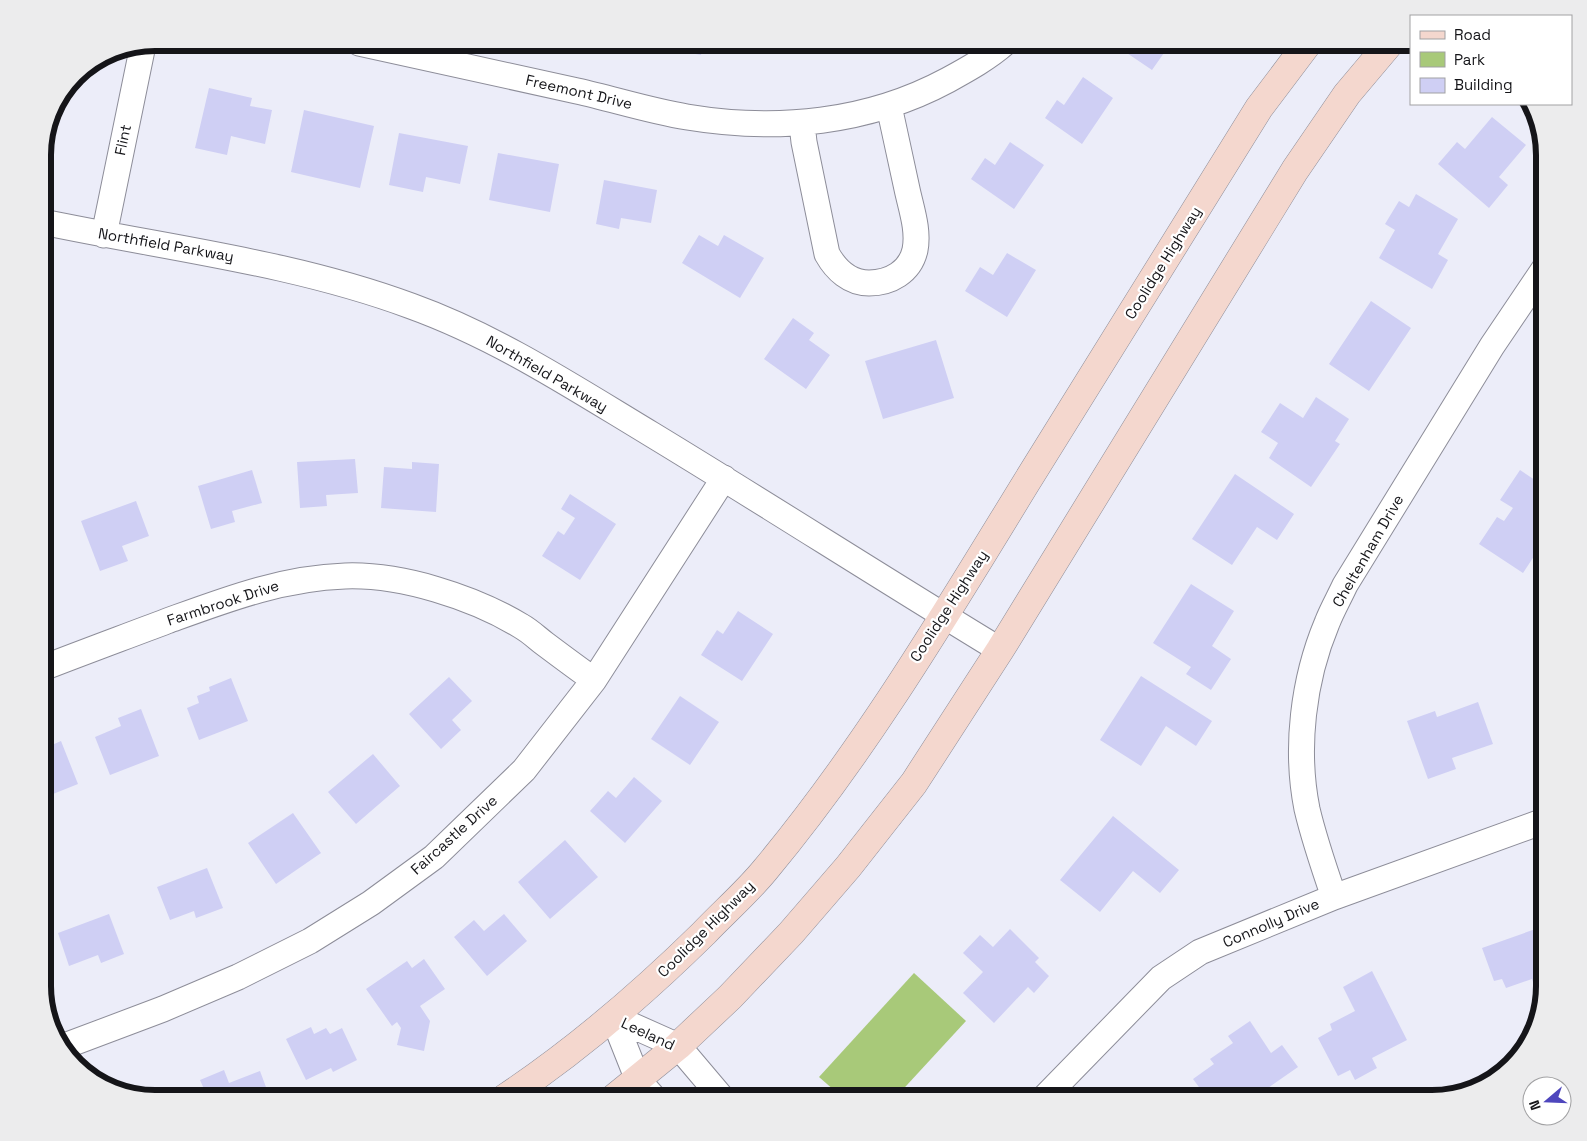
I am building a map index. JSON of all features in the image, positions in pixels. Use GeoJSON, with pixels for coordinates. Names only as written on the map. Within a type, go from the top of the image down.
{"type":"FeatureCollection","features":[{"type":"Feature","properties":{"kind":"main road","name":"Coolidge Highway"},"geometry":{"type":"LineString","coordinates":[[518,1090],[560,1061],[613,1017],[668,968],[764,872],[864,739],[944,616],[1260,108],[1301,51]]}},
{"type":"Feature","properties":{"kind":"main road"},"geometry":{"type":"LineString","coordinates":[[646,1089],[678,1046],[730,997],[771,954],[848,867],[914,783],[1000,650],[1295,170],[1347,94],[1383,51]]}},
{"type":"Feature","properties":{"kind":"street","name":"Freemont Drive"},"geometry":{"type":"LineString","coordinates":[[398,51],[686,117],[742,123],[802,124],[859,114],[889,106],[929,90],[964,72],[996,51]]}},
{"type":"Feature","properties":{"kind":"street","name":"Flint"},"geometry":{"type":"LineString","coordinates":[[104,235],[142,52]]}},
{"type":"Feature","properties":{"kind":"street"},"geometry":{"type":"LineString","coordinates":[[802,124],[828,254],[833,265],[842,274],[853,280],[865,283],[880,283],[903,272],[915,250],[916,228],[889,106]]}},
{"type":"Feature","properties":{"kind":"street","name":"Northfield Parkway"},"geometry":{"type":"LineString","coordinates":[[51,224],[242,259],[310,274],[411,306],[470,330],[530,361],[724,478],[1000,650]]}},
{"type":"Feature","properties":{"kind":"street","name":"Cheltenham Drive"},"geometry":{"type":"LineString","coordinates":[[1334,896],[1323,866],[1307,809],[1302,760],[1307,691],[1326,623],[1350,577],[1492,346],[1536,281]]}},
{"type":"Feature","properties":{"kind":"street","name":"Faircastle Drive"},"geometry":{"type":"LineString","coordinates":[[69,1044],[163,1009],[238,977],[310,941],[371,903],[434,857],[524,770],[594,680],[724,478]]}},
{"type":"Feature","properties":{"kind":"street","name":"Farmbrook Drive"},"geometry":{"type":"LineString","coordinates":[[51,665],[253,591],[295,581],[346,576],[386,578],[424,586],[491,610],[522,626],[594,680]]}},
{"type":"Feature","properties":{"kind":"street","name":"Connolly Drive"},"geometry":{"type":"LineString","coordinates":[[1052,1090],[1161,978],[1200,952],[1334,896],[1536,824]]}},
{"type":"Feature","properties":{"kind":"street","name":"Leeland"},"geometry":{"type":"LineString","coordinates":[[613,1017],[678,1046],[715,1090]]}},
{"type":"Feature","properties":{"kind":"street","name":"Leeland"},"geometry":{"type":"LineString","coordinates":[[613,1017],[646,1089]]}},
{"type":"Feature","properties":{"kind":"green space"},"geometry":{"type":"Polygon","coordinates":[[[914,973],[966,1021],[902,1090],[834,1090],[819,1077],[914,973]]]}},
{"type":"Feature","properties":{"kind":"building"},"geometry":{"type":"Polygon","coordinates":[[[679,51],[702,51],[701,55],[679,51]]]}},
{"type":"Feature","properties":{"kind":"building"},"geometry":{"type":"Polygon","coordinates":[[[1124,51],[1165,51],[1152,70],[1124,51]]]}},
{"type":"Feature","properties":{"kind":"building"},"geometry":{"type":"Polygon","coordinates":[[[1083,77],[1113,98],[1082,144],[1045,118],[1057,100],[1064,105],[1083,77]]]}},
{"type":"Feature","properties":{"kind":"building"},"geometry":{"type":"Polygon","coordinates":[[[209,88],[252,98],[250,106],[272,110],[265,144],[231,136],[227,155],[195,148],[209,88]]]}},
{"type":"Feature","properties":{"kind":"building"},"geometry":{"type":"Polygon","coordinates":[[[304,110],[374,126],[360,188],[291,172],[304,110]]]}},
{"type":"Feature","properties":{"kind":"building"},"geometry":{"type":"Polygon","coordinates":[[[1492,117],[1526,145],[1499,177],[1508,185],[1489,208],[1438,164],[1457,142],[1465,149],[1492,117]]]}},
{"type":"Feature","properties":{"kind":"building"},"geometry":{"type":"Polygon","coordinates":[[[399,133],[468,146],[460,184],[426,177],[423,192],[389,185],[399,133]]]}},
{"type":"Feature","properties":{"kind":"building"},"geometry":{"type":"Polygon","coordinates":[[[1010,142],[1044,165],[1014,209],[971,179],[985,158],[995,165],[1010,142]]]}},
{"type":"Feature","properties":{"kind":"building"},"geometry":{"type":"Polygon","coordinates":[[[498,153],[559,164],[550,212],[489,200],[498,153]]]}},
{"type":"Feature","properties":{"kind":"building"},"geometry":{"type":"Polygon","coordinates":[[[604,180],[657,190],[651,223],[621,218],[619,229],[596,224],[604,180]]]}},
{"type":"Feature","properties":{"kind":"building"},"geometry":{"type":"Polygon","coordinates":[[[1416,194],[1458,219],[1438,254],[1448,260],[1432,289],[1379,258],[1395,230],[1385,224],[1399,201],[1409,207],[1416,194]]]}},
{"type":"Feature","properties":{"kind":"building"},"geometry":{"type":"Polygon","coordinates":[[[699,235],[718,246],[724,235],[764,258],[740,298],[682,263],[699,235]]]}},
{"type":"Feature","properties":{"kind":"building"},"geometry":{"type":"Polygon","coordinates":[[[1007,253],[1036,270],[1007,317],[965,291],[980,267],[993,275],[1007,253]]]}},
{"type":"Feature","properties":{"kind":"building"},"geometry":{"type":"Polygon","coordinates":[[[1371,301],[1411,328],[1369,391],[1329,364],[1371,301]]]}},
{"type":"Feature","properties":{"kind":"building"},"geometry":{"type":"Polygon","coordinates":[[[793,318],[814,333],[809,340],[830,355],[806,389],[764,359],[793,318]]]}},
{"type":"Feature","properties":{"kind":"building"},"geometry":{"type":"Polygon","coordinates":[[[936,340],[954,398],[883,419],[865,361],[936,340]]]}},
{"type":"Feature","properties":{"kind":"building"},"geometry":{"type":"Polygon","coordinates":[[[1316,397],[1349,419],[1335,441],[1340,444],[1311,487],[1269,458],[1278,443],[1261,432],[1280,403],[1303,418],[1316,397]]]}},
{"type":"Feature","properties":{"kind":"building"},"geometry":{"type":"Polygon","coordinates":[[[355,459],[358,493],[326,495],[327,506],[300,508],[297,462],[355,459]]]}},
{"type":"Feature","properties":{"kind":"building"},"geometry":{"type":"Polygon","coordinates":[[[412,462],[439,464],[436,512],[381,508],[384,467],[412,469],[412,462]]]}},
{"type":"Feature","properties":{"kind":"building"},"geometry":{"type":"Polygon","coordinates":[[[252,470],[262,503],[232,511],[235,522],[211,529],[198,486],[252,470]]]}},
{"type":"Feature","properties":{"kind":"building"},"geometry":{"type":"Polygon","coordinates":[[[1520,470],[1536,481],[1536,553],[1523,573],[1479,544],[1497,517],[1504,521],[1513,508],[1500,500],[1520,470]]]}},
{"type":"Feature","properties":{"kind":"building"},"geometry":{"type":"Polygon","coordinates":[[[1235,474],[1294,514],[1277,540],[1257,527],[1232,565],[1192,539],[1235,474]]]}},
{"type":"Feature","properties":{"kind":"building"},"geometry":{"type":"Polygon","coordinates":[[[570,494],[616,524],[580,580],[542,556],[558,531],[564,535],[575,518],[561,509],[570,494]]]}},
{"type":"Feature","properties":{"kind":"building"},"geometry":{"type":"Polygon","coordinates":[[[136,501],[149,536],[122,546],[128,561],[100,571],[81,521],[136,501]]]}},
{"type":"Feature","properties":{"kind":"building"},"geometry":{"type":"Polygon","coordinates":[[[1191,584],[1234,611],[1212,646],[1231,659],[1211,690],[1186,674],[1191,667],[1153,643],[1191,584]]]}},
{"type":"Feature","properties":{"kind":"building"},"geometry":{"type":"Polygon","coordinates":[[[738,611],[773,634],[742,681],[701,655],[717,630],[723,634],[738,611]]]}},
{"type":"Feature","properties":{"kind":"building"},"geometry":{"type":"Polygon","coordinates":[[[1141,676],[1212,721],[1196,746],[1166,726],[1141,766],[1100,740],[1141,676]]]}},
{"type":"Feature","properties":{"kind":"building"},"geometry":{"type":"Polygon","coordinates":[[[449,677],[472,701],[452,720],[461,730],[441,749],[409,714],[449,677]]]}},
{"type":"Feature","properties":{"kind":"building"},"geometry":{"type":"Polygon","coordinates":[[[231,678],[248,721],[199,740],[187,708],[199,703],[197,696],[210,691],[209,687],[231,678]]]}},
{"type":"Feature","properties":{"kind":"building"},"geometry":{"type":"Polygon","coordinates":[[[680,696],[719,722],[690,765],[651,739],[680,696]]]}},
{"type":"Feature","properties":{"kind":"building"},"geometry":{"type":"Polygon","coordinates":[[[1478,702],[1493,744],[1452,758],[1456,769],[1428,779],[1407,721],[1435,711],[1437,717],[1478,702]]]}},
{"type":"Feature","properties":{"kind":"building"},"geometry":{"type":"Polygon","coordinates":[[[141,709],[159,756],[110,775],[95,737],[121,726],[118,718],[141,709]]]}},
{"type":"Feature","properties":{"kind":"building"},"geometry":{"type":"Polygon","coordinates":[[[61,741],[78,784],[51,795],[51,745],[61,741]]]}},
{"type":"Feature","properties":{"kind":"building"},"geometry":{"type":"Polygon","coordinates":[[[373,754],[400,786],[356,824],[328,792],[373,754]]]}},
{"type":"Feature","properties":{"kind":"building"},"geometry":{"type":"Polygon","coordinates":[[[634,777],[662,801],[625,843],[590,811],[608,791],[616,798],[634,777]]]}},
{"type":"Feature","properties":{"kind":"building"},"geometry":{"type":"Polygon","coordinates":[[[293,813],[321,853],[276,884],[248,843],[293,813]]]}},
{"type":"Feature","properties":{"kind":"building"},"geometry":{"type":"Polygon","coordinates":[[[1113,816],[1179,870],[1160,893],[1133,871],[1100,912],[1060,880],[1113,816]]]}},
{"type":"Feature","properties":{"kind":"building"},"geometry":{"type":"Polygon","coordinates":[[[565,840],[598,877],[550,919],[518,882],[565,840]]]}},
{"type":"Feature","properties":{"kind":"building"},"geometry":{"type":"Polygon","coordinates":[[[207,868],[223,908],[196,918],[194,911],[170,920],[157,887],[207,868]]]}},
{"type":"Feature","properties":{"kind":"building"},"geometry":{"type":"Polygon","coordinates":[[[109,914],[124,954],[101,963],[98,955],[69,966],[58,933],[109,914]]]}},
{"type":"Feature","properties":{"kind":"building"},"geometry":{"type":"Polygon","coordinates":[[[504,914],[527,941],[487,976],[454,937],[474,920],[484,931],[504,914]]]}},
{"type":"Feature","properties":{"kind":"building"},"geometry":{"type":"Polygon","coordinates":[[[1010,929],[1039,958],[1035,962],[1049,976],[1034,993],[1028,987],[994,1023],[963,993],[983,972],[963,953],[980,935],[993,947],[1010,929]]]}},
{"type":"Feature","properties":{"kind":"building"},"geometry":{"type":"Polygon","coordinates":[[[1536,929],[1536,990],[1532,979],[1506,988],[1502,979],[1494,981],[1482,948],[1536,929]]]}},
{"type":"Feature","properties":{"kind":"building"},"geometry":{"type":"Polygon","coordinates":[[[424,959],[445,989],[420,1006],[430,1021],[424,1051],[397,1045],[401,1028],[397,1022],[392,1026],[366,989],[407,961],[412,968],[424,959]]]}},
{"type":"Feature","properties":{"kind":"building"},"geometry":{"type":"Polygon","coordinates":[[[1372,971],[1407,1040],[1372,1058],[1377,1068],[1355,1080],[1350,1070],[1338,1076],[1318,1038],[1332,1030],[1330,1024],[1355,1011],[1343,987],[1372,971]]]}},
{"type":"Feature","properties":{"kind":"building"},"geometry":{"type":"Polygon","coordinates":[[[1250,1021],[1271,1053],[1282,1045],[1298,1067],[1265,1090],[1201,1090],[1193,1079],[1214,1064],[1210,1059],[1233,1043],[1228,1036],[1250,1021]]]}},
{"type":"Feature","properties":{"kind":"building"},"geometry":{"type":"Polygon","coordinates":[[[311,1027],[314,1034],[326,1028],[330,1034],[342,1028],[357,1060],[333,1072],[331,1068],[306,1080],[286,1039],[311,1027]]]}},
{"type":"Feature","properties":{"kind":"building"},"geometry":{"type":"Polygon","coordinates":[[[224,1070],[229,1083],[260,1071],[267,1090],[204,1090],[200,1080],[224,1070]]]}}]}
